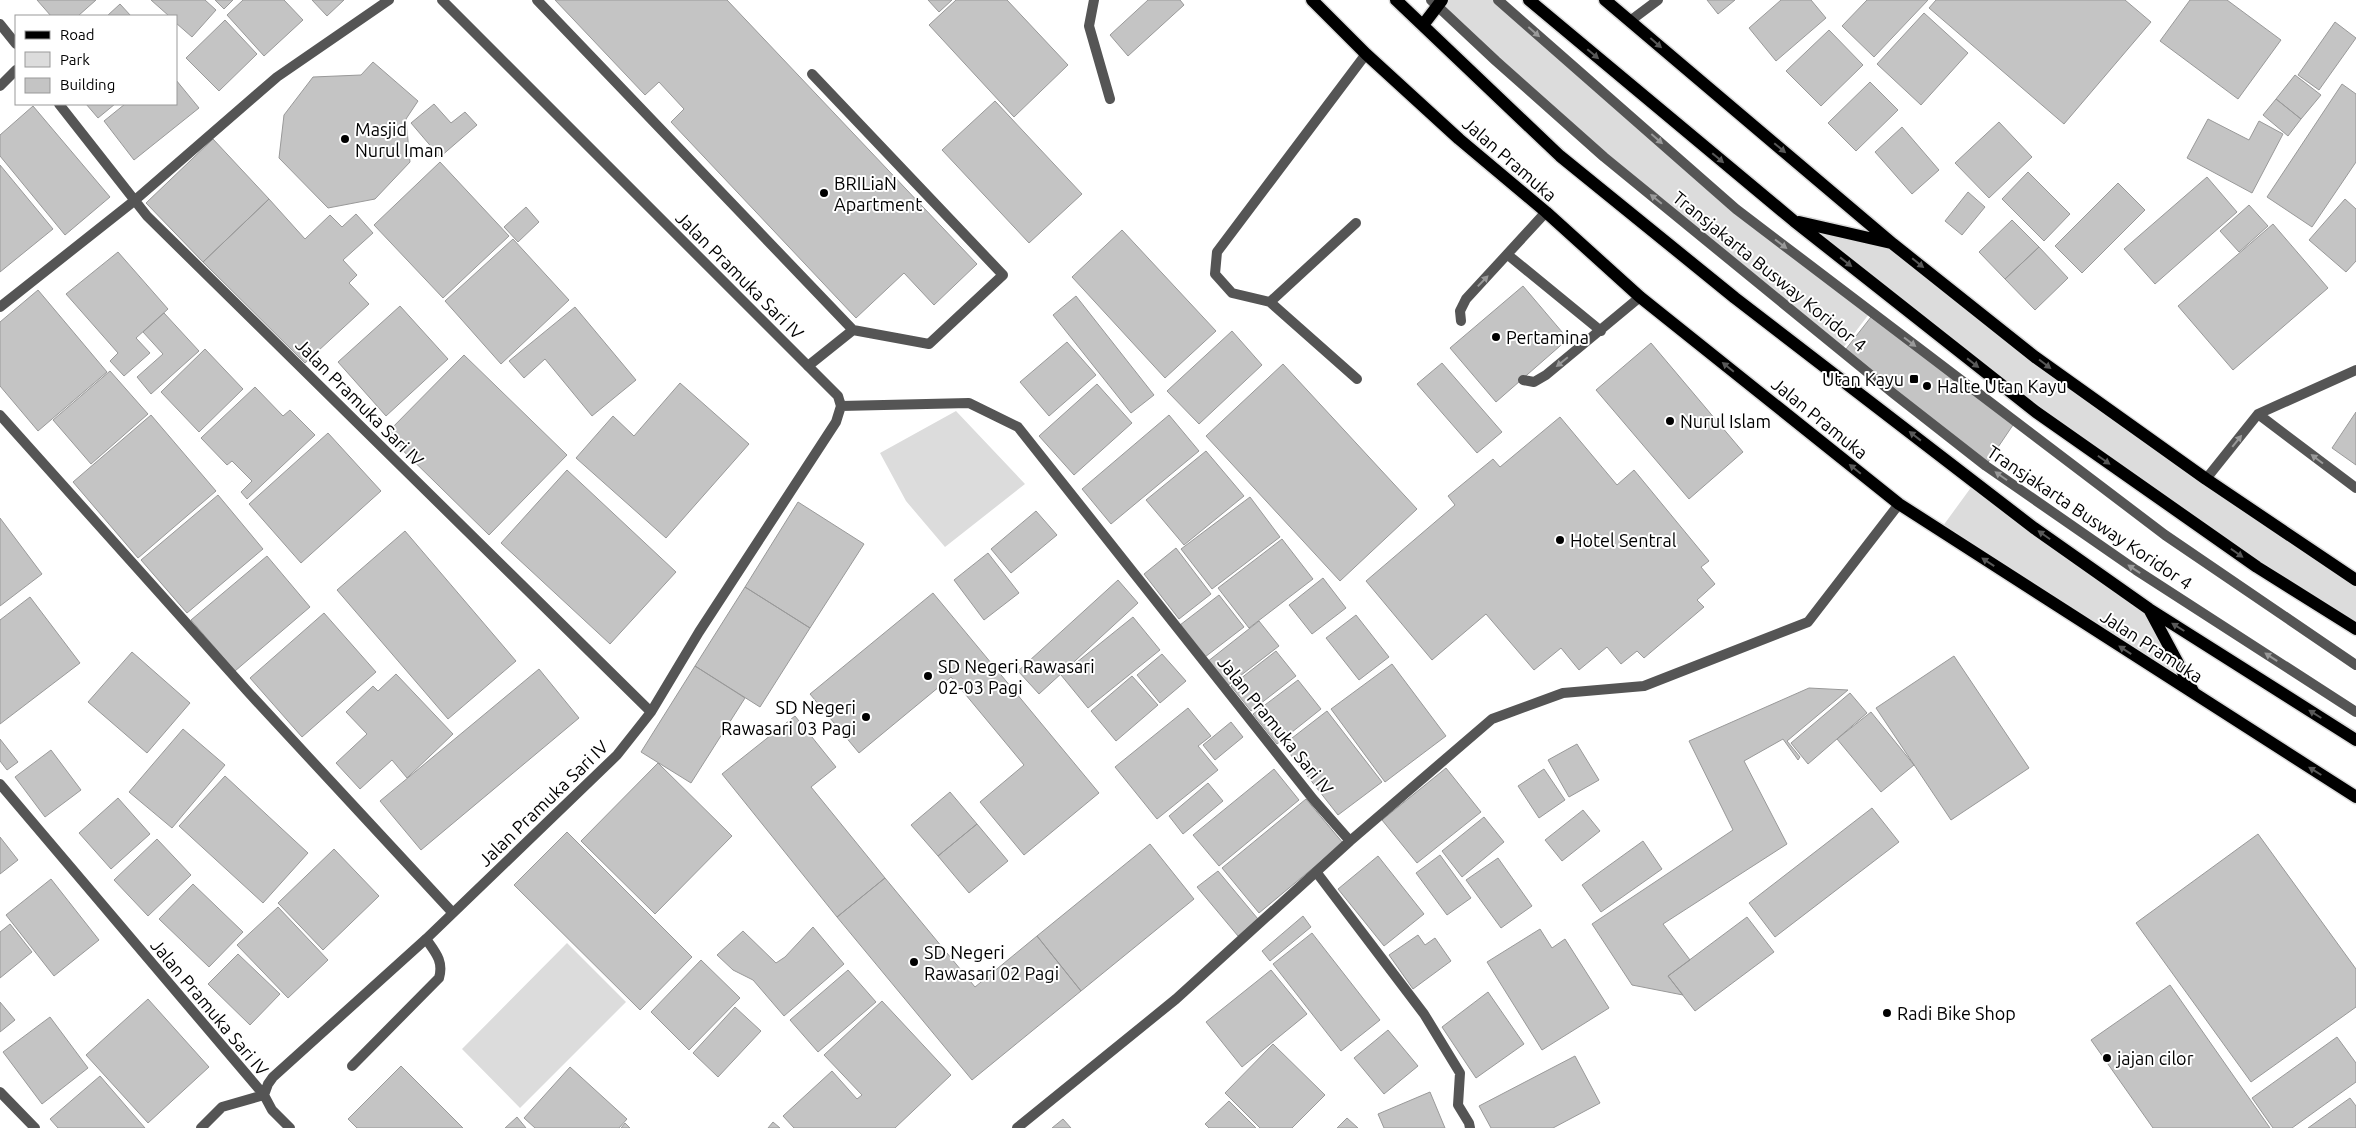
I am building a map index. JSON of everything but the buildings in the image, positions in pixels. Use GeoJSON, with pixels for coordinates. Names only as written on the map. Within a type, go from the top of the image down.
{"type":"FeatureCollection","features":[{"type":"Feature","properties":{"kind":"main road","name":"Jalan Pramuka"},"geometry":{"type":"LineString","coordinates":[[1312,0],[1366,54],[1459,139],[1546,212],[1640,297],[1899,504],[2356,797]]}},
{"type":"Feature","properties":{"kind":"main road","name":"Jalan Pramuka"},"geometry":{"type":"LineString","coordinates":[[1396,0],[1560,156],[1735,298],[2034,528],[2149,609],[2356,740]]}},
{"type":"Feature","properties":{"kind":"main road"},"geometry":{"type":"LineString","coordinates":[[1529,0],[1794,221],[2036,412],[2257,567],[2356,629]]}},
{"type":"Feature","properties":{"kind":"main road"},"geometry":{"type":"LineString","coordinates":[[1605,0],[1893,244],[2035,357],[2206,479],[2356,580]]}},
{"type":"Feature","properties":{"kind":"main road"},"geometry":{"type":"LineString","coordinates":[[1422,26],[1437,2]]}},
{"type":"Feature","properties":{"kind":"main road"},"geometry":{"type":"LineString","coordinates":[[1794,221],[1893,244]]}},
{"type":"Feature","properties":{"kind":"main road"},"geometry":{"type":"LineString","coordinates":[[2149,609],[2195,695]]}},
{"type":"Feature","properties":{"kind":"street"},"geometry":{"type":"LineString","coordinates":[[0,307],[134,201],[277,77],[389,0]]}},
{"type":"Feature","properties":{"kind":"street","name":"Jalan Pramuka Sari IV"},"geometry":{"type":"LineString","coordinates":[[0,784],[264,1095],[273,1076],[426,939],[617,755],[651,712],[699,632],[836,422],[841,406],[838,396],[442,0]]}},
{"type":"Feature","properties":{"kind":"street"},"geometry":{"type":"LineString","coordinates":[[537,0],[853,330],[928,344],[1003,274],[812,74]]}},
{"type":"Feature","properties":{"kind":"street"},"geometry":{"type":"LineString","coordinates":[[1094,0],[1089,26],[1110,99]]}},
{"type":"Feature","properties":{"kind":"street","name":"Transjakarta Busway Koridor 4"},"geometry":{"type":"LineString","coordinates":[[1498,0],[1736,210],[2165,535],[2356,665]]}},
{"type":"Feature","properties":{"kind":"street"},"geometry":{"type":"LineString","coordinates":[[1630,21],[1658,0]]}},
{"type":"Feature","properties":{"kind":"street","name":"Transjakarta Busway Koridor 4"},"geometry":{"type":"LineString","coordinates":[[1437,2],[1496,61],[1604,157],[1894,394],[1986,466],[2136,570],[2356,712]]}},
{"type":"Feature","properties":{"kind":"street"},"geometry":{"type":"LineString","coordinates":[[0,24],[15,43]]}},
{"type":"Feature","properties":{"kind":"street"},"geometry":{"type":"LineString","coordinates":[[1357,379],[1270,302],[1232,293],[1215,274],[1217,252],[1366,54]]}},
{"type":"Feature","properties":{"kind":"street"},"geometry":{"type":"LineString","coordinates":[[0,86],[15,71]]}},
{"type":"Feature","properties":{"kind":"street","name":"Jalan Pramuka Sari IV"},"geometry":{"type":"LineString","coordinates":[[60,105],[134,201],[651,712]]}},
{"type":"Feature","properties":{"kind":"street"},"geometry":{"type":"LineString","coordinates":[[1461,321],[1460,311],[1466,299],[1546,212]]}},
{"type":"Feature","properties":{"kind":"street"},"geometry":{"type":"LineString","coordinates":[[1270,302],[1356,223]]}},
{"type":"Feature","properties":{"kind":"street"},"geometry":{"type":"LineString","coordinates":[[1508,255],[1601,331]]}},
{"type":"Feature","properties":{"kind":"street"},"geometry":{"type":"LineString","coordinates":[[1523,380],[1534,382],[1546,375],[1640,297]]}},
{"type":"Feature","properties":{"kind":"street"},"geometry":{"type":"LineString","coordinates":[[808,366],[853,330]]}},
{"type":"Feature","properties":{"kind":"street"},"geometry":{"type":"LineString","coordinates":[[2206,479],[2258,414],[2356,370]]}},
{"type":"Feature","properties":{"kind":"street","name":"Jalan Pramuka Sari IV"},"geometry":{"type":"LineString","coordinates":[[841,406],[969,403],[1018,426],[1313,799],[1350,841]]}},
{"type":"Feature","properties":{"kind":"street"},"geometry":{"type":"LineString","coordinates":[[2258,414],[2356,488]]}},
{"type":"Feature","properties":{"kind":"street"},"geometry":{"type":"LineString","coordinates":[[0,415],[249,693],[452,912]]}},
{"type":"Feature","properties":{"kind":"street"},"geometry":{"type":"LineString","coordinates":[[1017,1128],[1176,999],[1317,873],[1350,841],[1492,718],[1564,692],[1644,686],[1808,622],[1899,504]]}},
{"type":"Feature","properties":{"kind":"street"},"geometry":{"type":"LineString","coordinates":[[1317,873],[1424,1014],[1460,1074],[1458,1105],[1469,1122],[1470,1128]]}},
{"type":"Feature","properties":{"kind":"street"},"geometry":{"type":"LineString","coordinates":[[352,1066],[439,978],[442,967],[426,939]]}},
{"type":"Feature","properties":{"kind":"street"},"geometry":{"type":"LineString","coordinates":[[0,1092],[34,1128]]}},
{"type":"Feature","properties":{"kind":"street"},"geometry":{"type":"LineString","coordinates":[[201,1128],[222,1107],[264,1095],[272,1110],[290,1128]]}},
{"type":"Feature","properties":{"kind":"green space"},"geometry":{"type":"Polygon","coordinates":[[[1431,0],[1498,0],[1736,209],[1869,314],[1843,348],[1604,157],[1431,0]]]}},
{"type":"Feature","properties":{"kind":"green space"},"geometry":{"type":"Polygon","coordinates":[[[1794,221],[1893,244],[2035,357],[2356,580],[2356,629],[2029,408],[1794,221]]]}},
{"type":"Feature","properties":{"kind":"green space"},"geometry":{"type":"Polygon","coordinates":[[[956,411],[1025,484],[945,547],[906,501],[880,453],[956,411]]]}},
{"type":"Feature","properties":{"kind":"green space"},"geometry":{"type":"Polygon","coordinates":[[[1975,482],[2149,609],[2195,695],[1940,530],[1975,482]]]}},
{"type":"Feature","properties":{"kind":"green space"},"geometry":{"type":"Polygon","coordinates":[[[567,943],[626,1002],[520,1108],[462,1049],[567,943]]]}},
{"type":"Feature","properties":{"kind":"place","name":"Masjid Nurul Iman"},"geometry":{"type":"Point","coordinates":[345,139]}},
{"type":"Feature","properties":{"kind":"place","name":"BRILiaN Apartment"},"geometry":{"type":"Point","coordinates":[824,193]}},
{"type":"Feature","properties":{"kind":"place","name":"Pertamina"},"geometry":{"type":"Point","coordinates":[1496,337]}},
{"type":"Feature","properties":{"kind":"place","name":"Utan Kayu"},"geometry":{"type":"Point","coordinates":[1914,379]}},
{"type":"Feature","properties":{"kind":"place","name":"Halte Utan Kayu"},"geometry":{"type":"Point","coordinates":[1927,386]}},
{"type":"Feature","properties":{"kind":"place","name":"Nurul Islam"},"geometry":{"type":"Point","coordinates":[1670,421]}},
{"type":"Feature","properties":{"kind":"place","name":"Hotel Sentral"},"geometry":{"type":"Point","coordinates":[1560,540]}},
{"type":"Feature","properties":{"kind":"place","name":"SD Negeri Rawasari 02-03 Pagi"},"geometry":{"type":"Point","coordinates":[928,676]}},
{"type":"Feature","properties":{"kind":"place","name":"SD Negeri Rawasari 03 Pagi"},"geometry":{"type":"Point","coordinates":[866,717]}},
{"type":"Feature","properties":{"kind":"place","name":"SD Negeri Rawasari 02 Pagi"},"geometry":{"type":"Point","coordinates":[914,962]}},
{"type":"Feature","properties":{"kind":"place","name":"Radi Bike Shop"},"geometry":{"type":"Point","coordinates":[1887,1013]}},
{"type":"Feature","properties":{"kind":"place","name":"jajan cilor"},"geometry":{"type":"Point","coordinates":[2107,1058]}}]}
